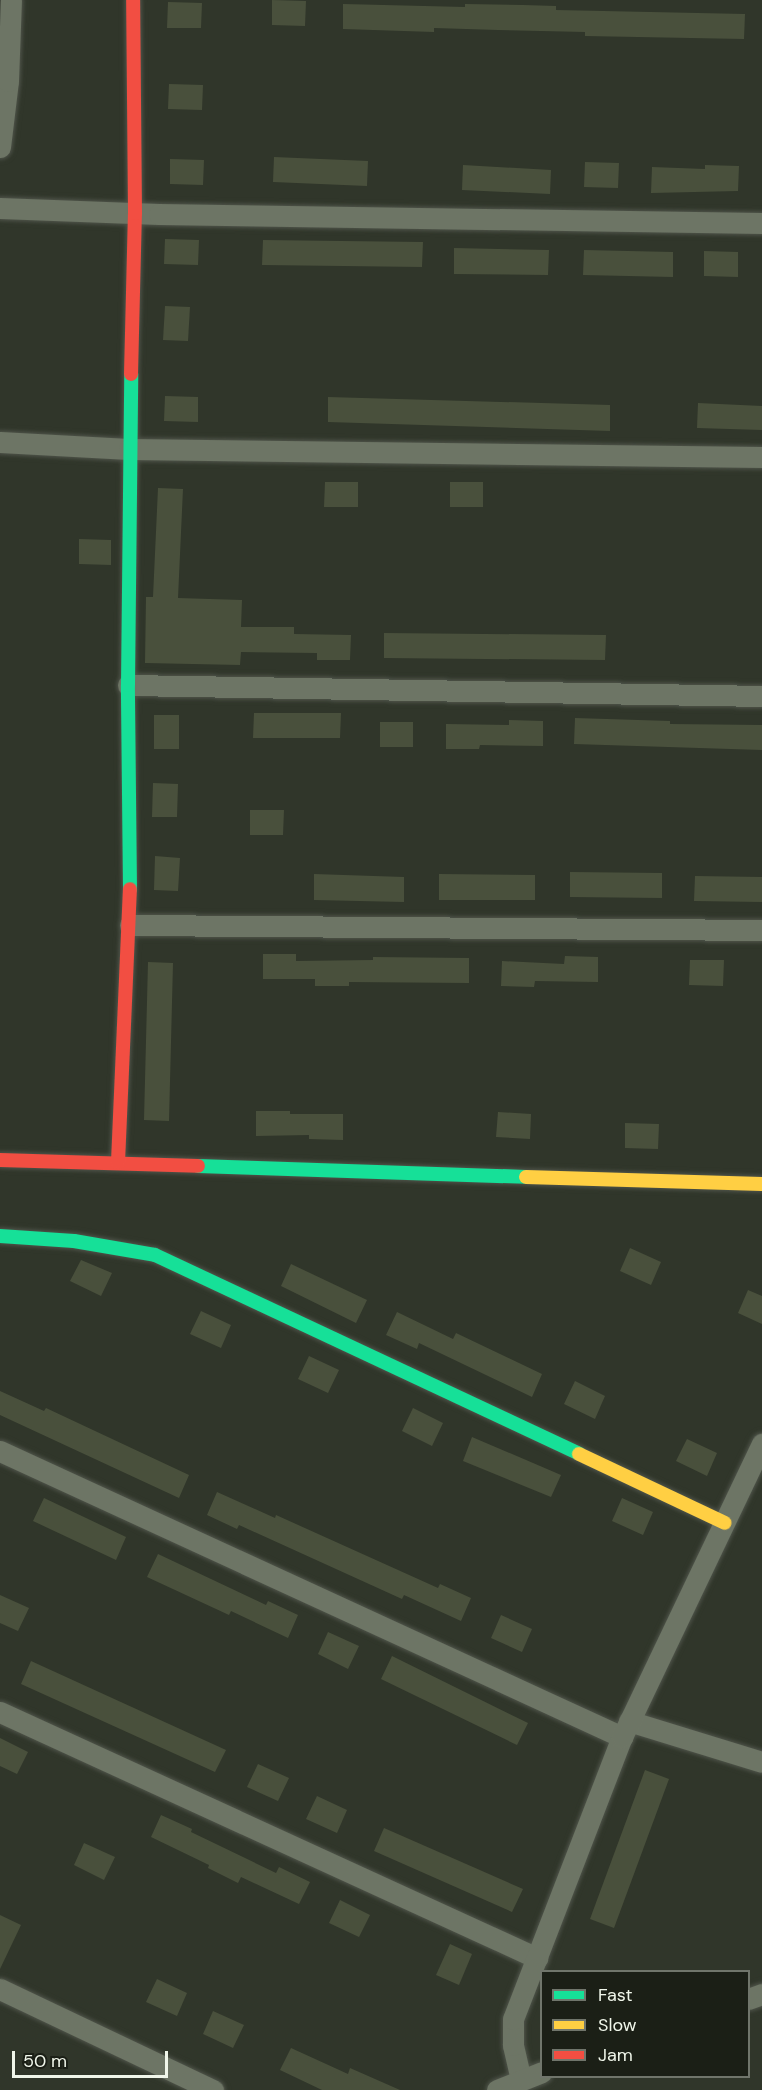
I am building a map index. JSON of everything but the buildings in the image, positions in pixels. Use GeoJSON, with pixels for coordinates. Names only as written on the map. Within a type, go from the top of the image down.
{"type":"FeatureCollection","features":[{"type":"Feature","properties":{"kind":"street"},"geometry":{"type":"LineString","coordinates":[[0,147],[8,81],[11,0]]}},
{"type":"Feature","properties":{"kind":"street"},"geometry":{"type":"LineString","coordinates":[[118,1162],[130,925],[128,685],[129,449],[135,213],[133,0]]}},
{"type":"Feature","properties":{"kind":"street"},"geometry":{"type":"LineString","coordinates":[[0,208],[135,213],[762,223]]}},
{"type":"Feature","properties":{"kind":"street"},"geometry":{"type":"LineString","coordinates":[[0,442],[129,449],[762,457]]}},
{"type":"Feature","properties":{"kind":"street"},"geometry":{"type":"LineString","coordinates":[[128,685],[762,696]]}},
{"type":"Feature","properties":{"kind":"street"},"geometry":{"type":"LineString","coordinates":[[130,925],[762,930]]}},
{"type":"Feature","properties":{"kind":"street"},"geometry":{"type":"LineString","coordinates":[[0,1160],[762,1184]]}},
{"type":"Feature","properties":{"kind":"street"},"geometry":{"type":"LineString","coordinates":[[0,1236],[74,1241],[155,1255],[725,1523]]}},
{"type":"Feature","properties":{"kind":"street"},"geometry":{"type":"LineString","coordinates":[[520,2080],[513,2045],[513,2019],[625,1729],[762,1444]]}},
{"type":"Feature","properties":{"kind":"street"},"geometry":{"type":"LineString","coordinates":[[0,1451],[625,1729],[762,1762]]}},
{"type":"Feature","properties":{"kind":"street"},"geometry":{"type":"LineString","coordinates":[[0,1712],[537,1958]]}},
{"type":"Feature","properties":{"kind":"street"},"geometry":{"type":"LineString","coordinates":[[0,1989],[213,2090]]}},
{"type":"Feature","properties":{"kind":"street"},"geometry":{"type":"LineString","coordinates":[[496,2090],[540,2074]]}},
{"type":"Feature","properties":{"kind":"traffic: fast"},"geometry":{"type":"LineString","coordinates":[[130,889],[128,685],[131,374]]}},
{"type":"Feature","properties":{"kind":"traffic: fast"},"geometry":{"type":"LineString","coordinates":[[198,1166],[526,1177]]}},
{"type":"Feature","properties":{"kind":"traffic: fast"},"geometry":{"type":"LineString","coordinates":[[0,1236],[74,1241],[155,1255],[579,1454]]}},
{"type":"Feature","properties":{"kind":"traffic: slow"},"geometry":{"type":"LineString","coordinates":[[526,1177],[762,1184]]}},
{"type":"Feature","properties":{"kind":"traffic: slow"},"geometry":{"type":"LineString","coordinates":[[579,1454],[725,1523]]}},
{"type":"Feature","properties":{"kind":"traffic: jam"},"geometry":{"type":"LineString","coordinates":[[131,374],[135,213],[133,0]]}},
{"type":"Feature","properties":{"kind":"traffic: jam"},"geometry":{"type":"LineString","coordinates":[[118,1162],[130,889]]}},
{"type":"Feature","properties":{"kind":"traffic: jam"},"geometry":{"type":"LineString","coordinates":[[0,1160],[198,1166]]}}]}
